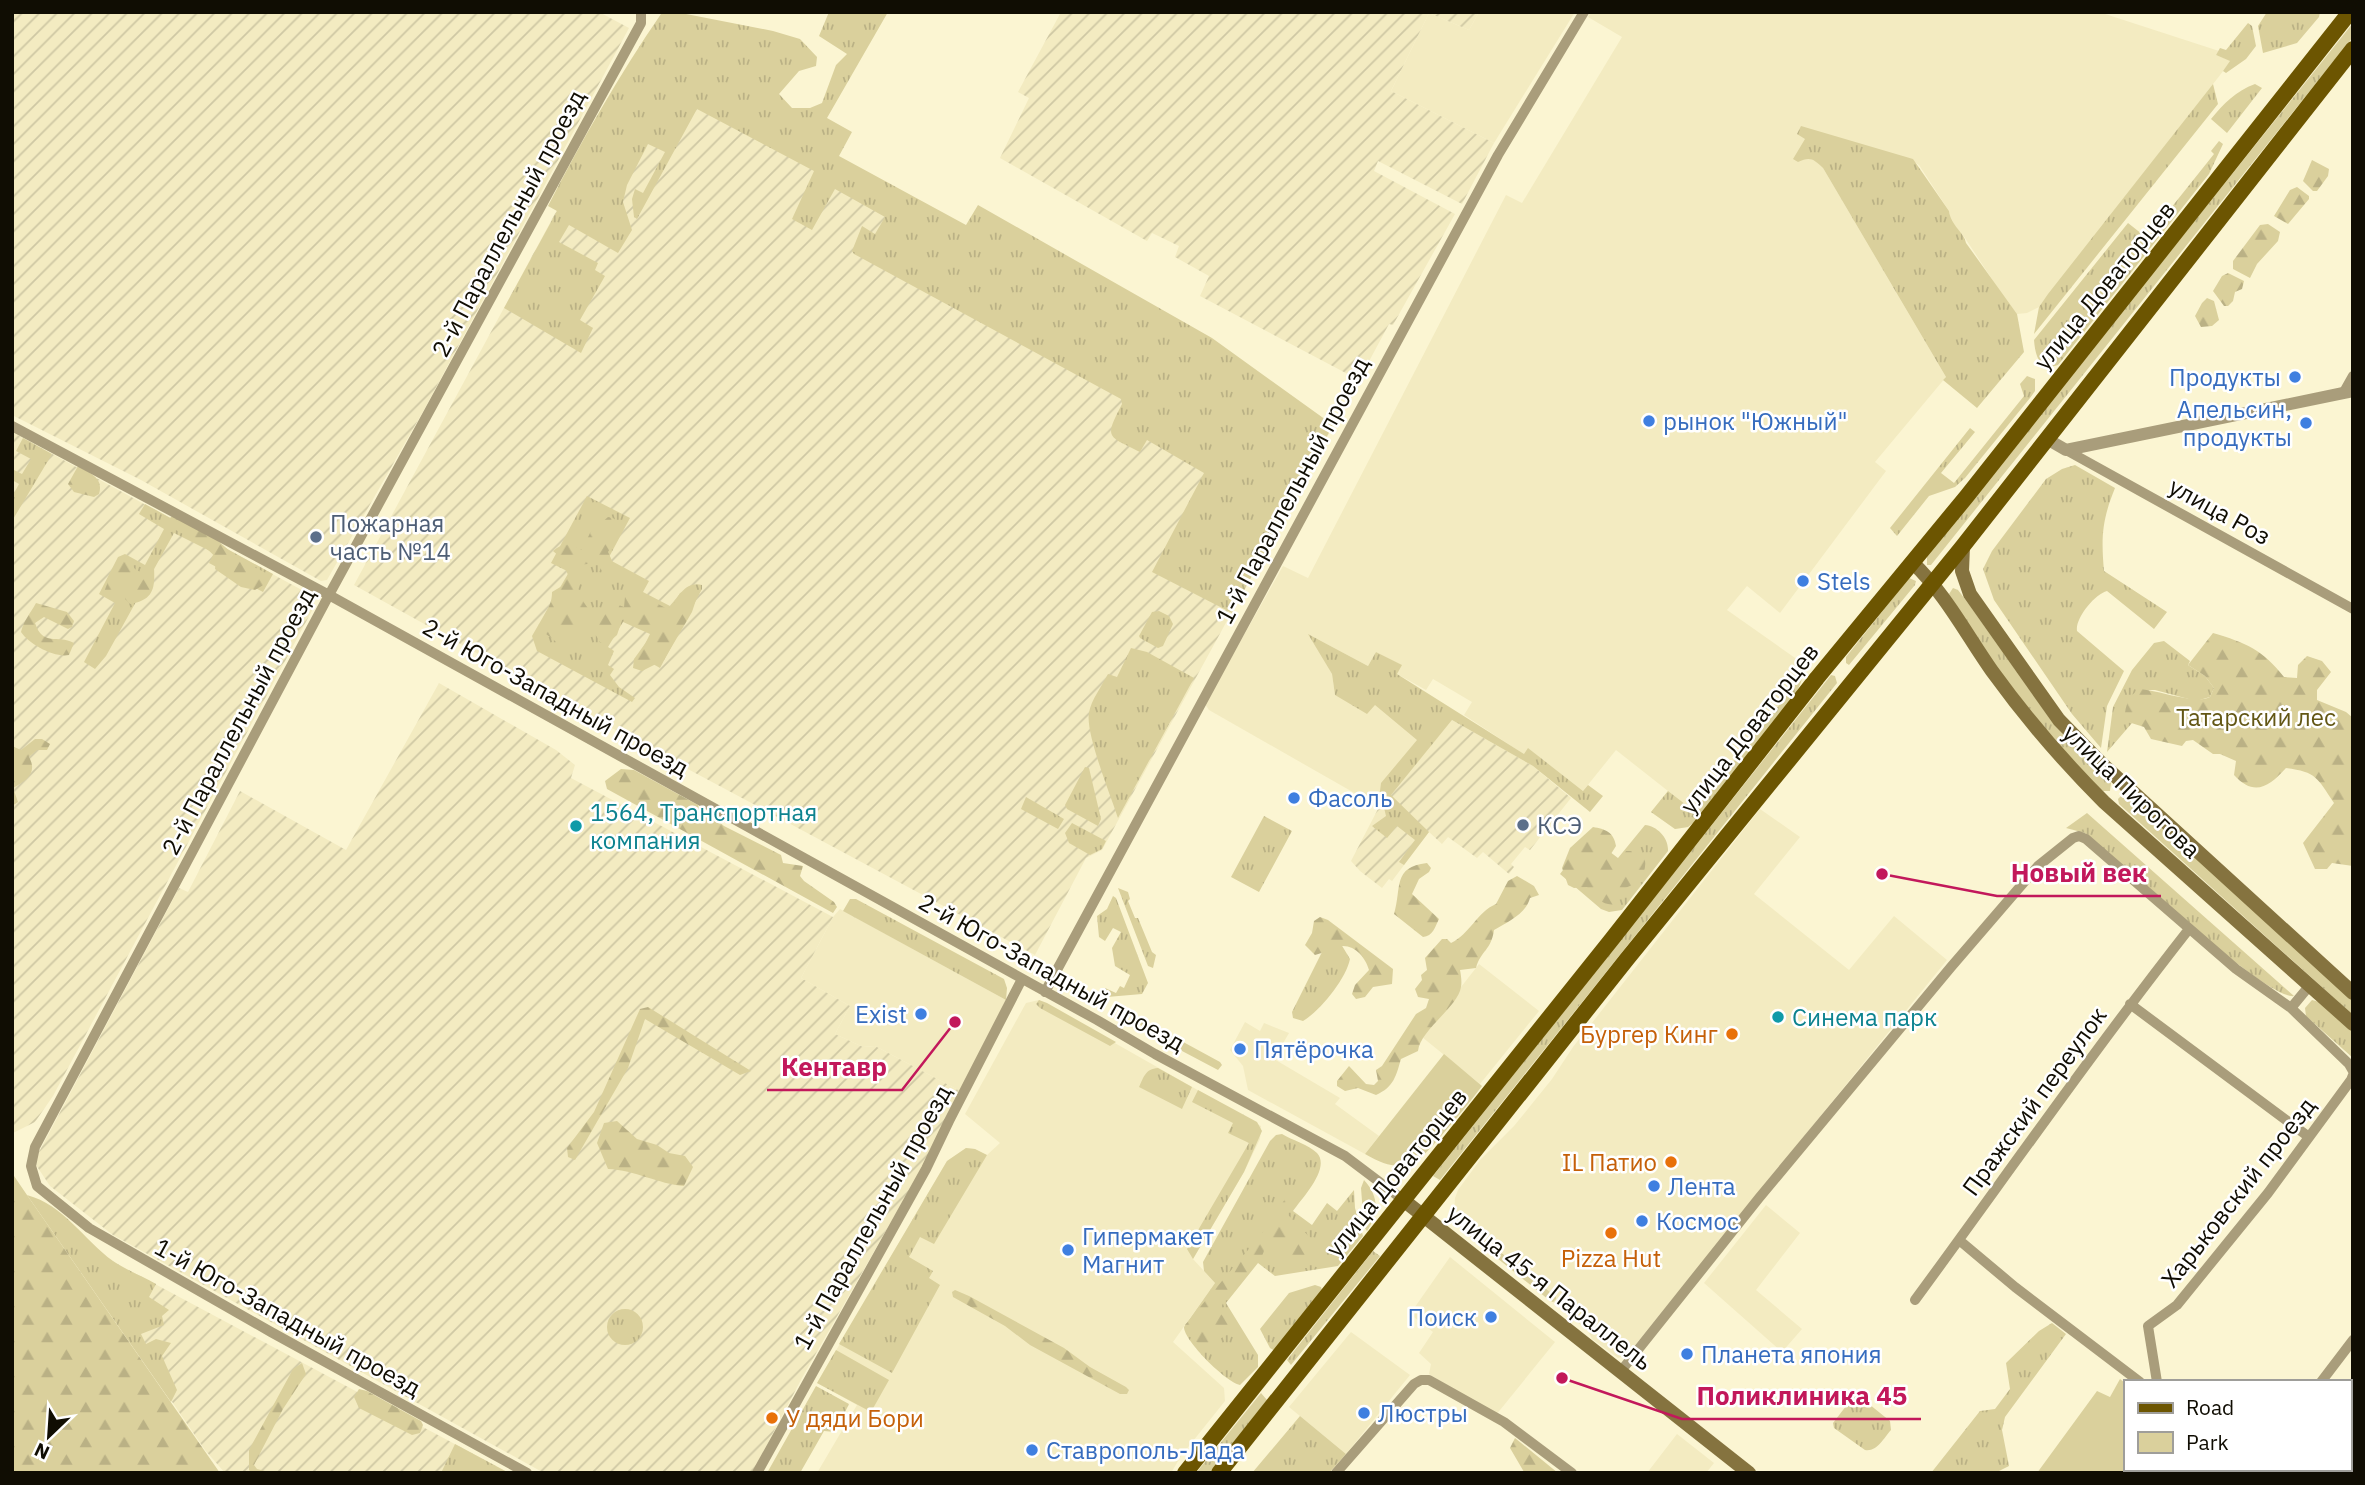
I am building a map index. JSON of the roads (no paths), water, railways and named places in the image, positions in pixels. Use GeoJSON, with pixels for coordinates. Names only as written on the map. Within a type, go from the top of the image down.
{"type":"FeatureCollection","features":[{"type":"Feature","properties":{"kind":"main road","name":"улица Доваторцев"},"geometry":{"type":"LineString","coordinates":[[1185,1473],[1604,949],[1816,678],[1912,562],[2350,12]]}},
{"type":"Feature","properties":{"kind":"main road","name":"улица Доваторцев"},"geometry":{"type":"LineString","coordinates":[[1219,1473],[1422,1215],[1963,546],[2353,49]]}},
{"type":"Feature","properties":{"kind":"main road","name":"улица Пирогова"},"geometry":{"type":"LineString","coordinates":[[1963,546],[1962,571],[1970,594],[2059,720],[2122,782],[2353,993]]}},
{"type":"Feature","properties":{"kind":"main road","name":"улица Пирогова"},"geometry":{"type":"LineString","coordinates":[[1912,562],[1933,582],[1991,670],[2031,724],[2066,764],[2104,802],[2353,1024]]}},
{"type":"Feature","properties":{"kind":"main road"},"geometry":{"type":"LineString","coordinates":[[2104,802],[2122,782]]}},
{"type":"Feature","properties":{"kind":"main road","name":"улица 45-я Параллель"},"geometry":{"type":"LineString","coordinates":[[1402,1199],[1749,1473]]}},
{"type":"Feature","properties":{"kind":"street","name":"1-й Параллельный проезд"},"geometry":{"type":"LineString","coordinates":[[1045,992],[1498,155],[1584,12]]}},
{"type":"Feature","properties":{"kind":"street","name":"2-й Параллельный проезд"},"geometry":{"type":"LineString","coordinates":[[37,1186],[31,1167],[35,1147],[641,17]]}},
{"type":"Feature","properties":{"kind":"street"},"geometry":{"type":"LineString","coordinates":[[2047,439],[2066,450],[2348,391],[2353,376]]}},
{"type":"Feature","properties":{"kind":"street","name":"2-й Юго-Западный проезд"},"geometry":{"type":"LineString","coordinates":[[12,426],[329,595],[1155,1054],[1345,1156],[1402,1199]]}},
{"type":"Feature","properties":{"kind":"street","name":"улица Роз"},"geometry":{"type":"LineString","coordinates":[[2066,450],[2353,609]]}},
{"type":"Feature","properties":{"kind":"street"},"geometry":{"type":"LineString","coordinates":[[1621,1371],[1759,1198],[1951,967],[2038,866],[2073,838],[2079,836],[2086,839],[2236,969],[2291,1008],[2351,1070]]}},
{"type":"Feature","properties":{"kind":"street","name":"Пражский переулок"},"geometry":{"type":"LineString","coordinates":[[1914,1300],[2130,1004],[2189,929]]}},
{"type":"Feature","properties":{"kind":"street","name":"1-й Параллельный проезд"},"geometry":{"type":"LineString","coordinates":[[757,1473],[926,1170],[1022,979]]}},
{"type":"Feature","properties":{"kind":"street"},"geometry":{"type":"LineString","coordinates":[[2291,1008],[2310,985]]}},
{"type":"Feature","properties":{"kind":"street"},"geometry":{"type":"LineString","coordinates":[[2130,1004],[2308,1138]]}},
{"type":"Feature","properties":{"kind":"street","name":"Харьковский проезд"},"geometry":{"type":"LineString","coordinates":[[2157,1380],[2148,1326],[2177,1305],[2268,1193],[2308,1138],[2351,1070]]}},
{"type":"Feature","properties":{"kind":"street","name":"1-й Юго-Западный проезд"},"geometry":{"type":"LineString","coordinates":[[37,1186],[89,1228],[527,1473]]}},
{"type":"Feature","properties":{"kind":"street"},"geometry":{"type":"LineString","coordinates":[[1959,1240],[2015,1287],[2137,1380]]}},
{"type":"Feature","properties":{"kind":"street"},"geometry":{"type":"LineString","coordinates":[[2323,1380],[2353,1340]]}},
{"type":"Feature","properties":{"kind":"street"},"geometry":{"type":"LineString","coordinates":[[1336,1473],[1414,1384],[1421,1380],[1429,1380],[1504,1422],[1572,1473]]}},
{"type":"Feature","properties":{"kind":"place","name":"Продукты"},"geometry":{"type":"Point","coordinates":[2295,377]}},
{"type":"Feature","properties":{"kind":"place","name":"рынок \"Южный\""},"geometry":{"type":"Point","coordinates":[1649,421]}},
{"type":"Feature","properties":{"kind":"place","name":"Апельсин, продукты"},"geometry":{"type":"Point","coordinates":[2306,423]}},
{"type":"Feature","properties":{"kind":"place","name":"Пожарная часть №14"},"geometry":{"type":"Point","coordinates":[316,537]}},
{"type":"Feature","properties":{"kind":"place","name":"Stels"},"geometry":{"type":"Point","coordinates":[1803,581]}},
{"type":"Feature","properties":{"kind":"place","name":"Фасоль"},"geometry":{"type":"Point","coordinates":[1294,798]}},
{"type":"Feature","properties":{"kind":"place","name":"КСЭ"},"geometry":{"type":"Point","coordinates":[1523,825]}},
{"type":"Feature","properties":{"kind":"place","name":"1564, Транспортная компания"},"geometry":{"type":"Point","coordinates":[576,826]}},
{"type":"Feature","properties":{"kind":"place","name":"Новый век"},"geometry":{"type":"Point","coordinates":[1882,874]}},
{"type":"Feature","properties":{"kind":"place","name":"Exist"},"geometry":{"type":"Point","coordinates":[921,1014]}},
{"type":"Feature","properties":{"kind":"place","name":"Синема парк"},"geometry":{"type":"Point","coordinates":[1778,1017]}},
{"type":"Feature","properties":{"kind":"place","name":"Кентавр"},"geometry":{"type":"Point","coordinates":[955,1022]}},
{"type":"Feature","properties":{"kind":"place","name":"Бургер Кинг"},"geometry":{"type":"Point","coordinates":[1732,1034]}},
{"type":"Feature","properties":{"kind":"place","name":"Пятёрочка"},"geometry":{"type":"Point","coordinates":[1240,1049]}},
{"type":"Feature","properties":{"kind":"place","name":"IL Патио"},"geometry":{"type":"Point","coordinates":[1671,1162]}},
{"type":"Feature","properties":{"kind":"place","name":"Лента"},"geometry":{"type":"Point","coordinates":[1654,1186]}},
{"type":"Feature","properties":{"kind":"place","name":"Космос"},"geometry":{"type":"Point","coordinates":[1642,1221]}},
{"type":"Feature","properties":{"kind":"place","name":"Pizza Hut"},"geometry":{"type":"Point","coordinates":[1611,1233]}},
{"type":"Feature","properties":{"kind":"place","name":"Гипермакет Магнит"},"geometry":{"type":"Point","coordinates":[1068,1250]}},
{"type":"Feature","properties":{"kind":"place","name":"Поиск"},"geometry":{"type":"Point","coordinates":[1491,1317]}},
{"type":"Feature","properties":{"kind":"place","name":"Планета япония"},"geometry":{"type":"Point","coordinates":[1687,1354]}},
{"type":"Feature","properties":{"kind":"place","name":"Поликлиника 45"},"geometry":{"type":"Point","coordinates":[1562,1378]}},
{"type":"Feature","properties":{"kind":"place","name":"Люстры"},"geometry":{"type":"Point","coordinates":[1364,1413]}},
{"type":"Feature","properties":{"kind":"place","name":"У дяди Бори"},"geometry":{"type":"Point","coordinates":[772,1418]}},
{"type":"Feature","properties":{"kind":"place","name":"Ставрополь-Лада"},"geometry":{"type":"Point","coordinates":[1032,1450]}},
{"type":"Feature","properties":{"kind":"park label","name":"Татарский лес"},"geometry":{"type":"Point","coordinates":[2256,717]}}]}
